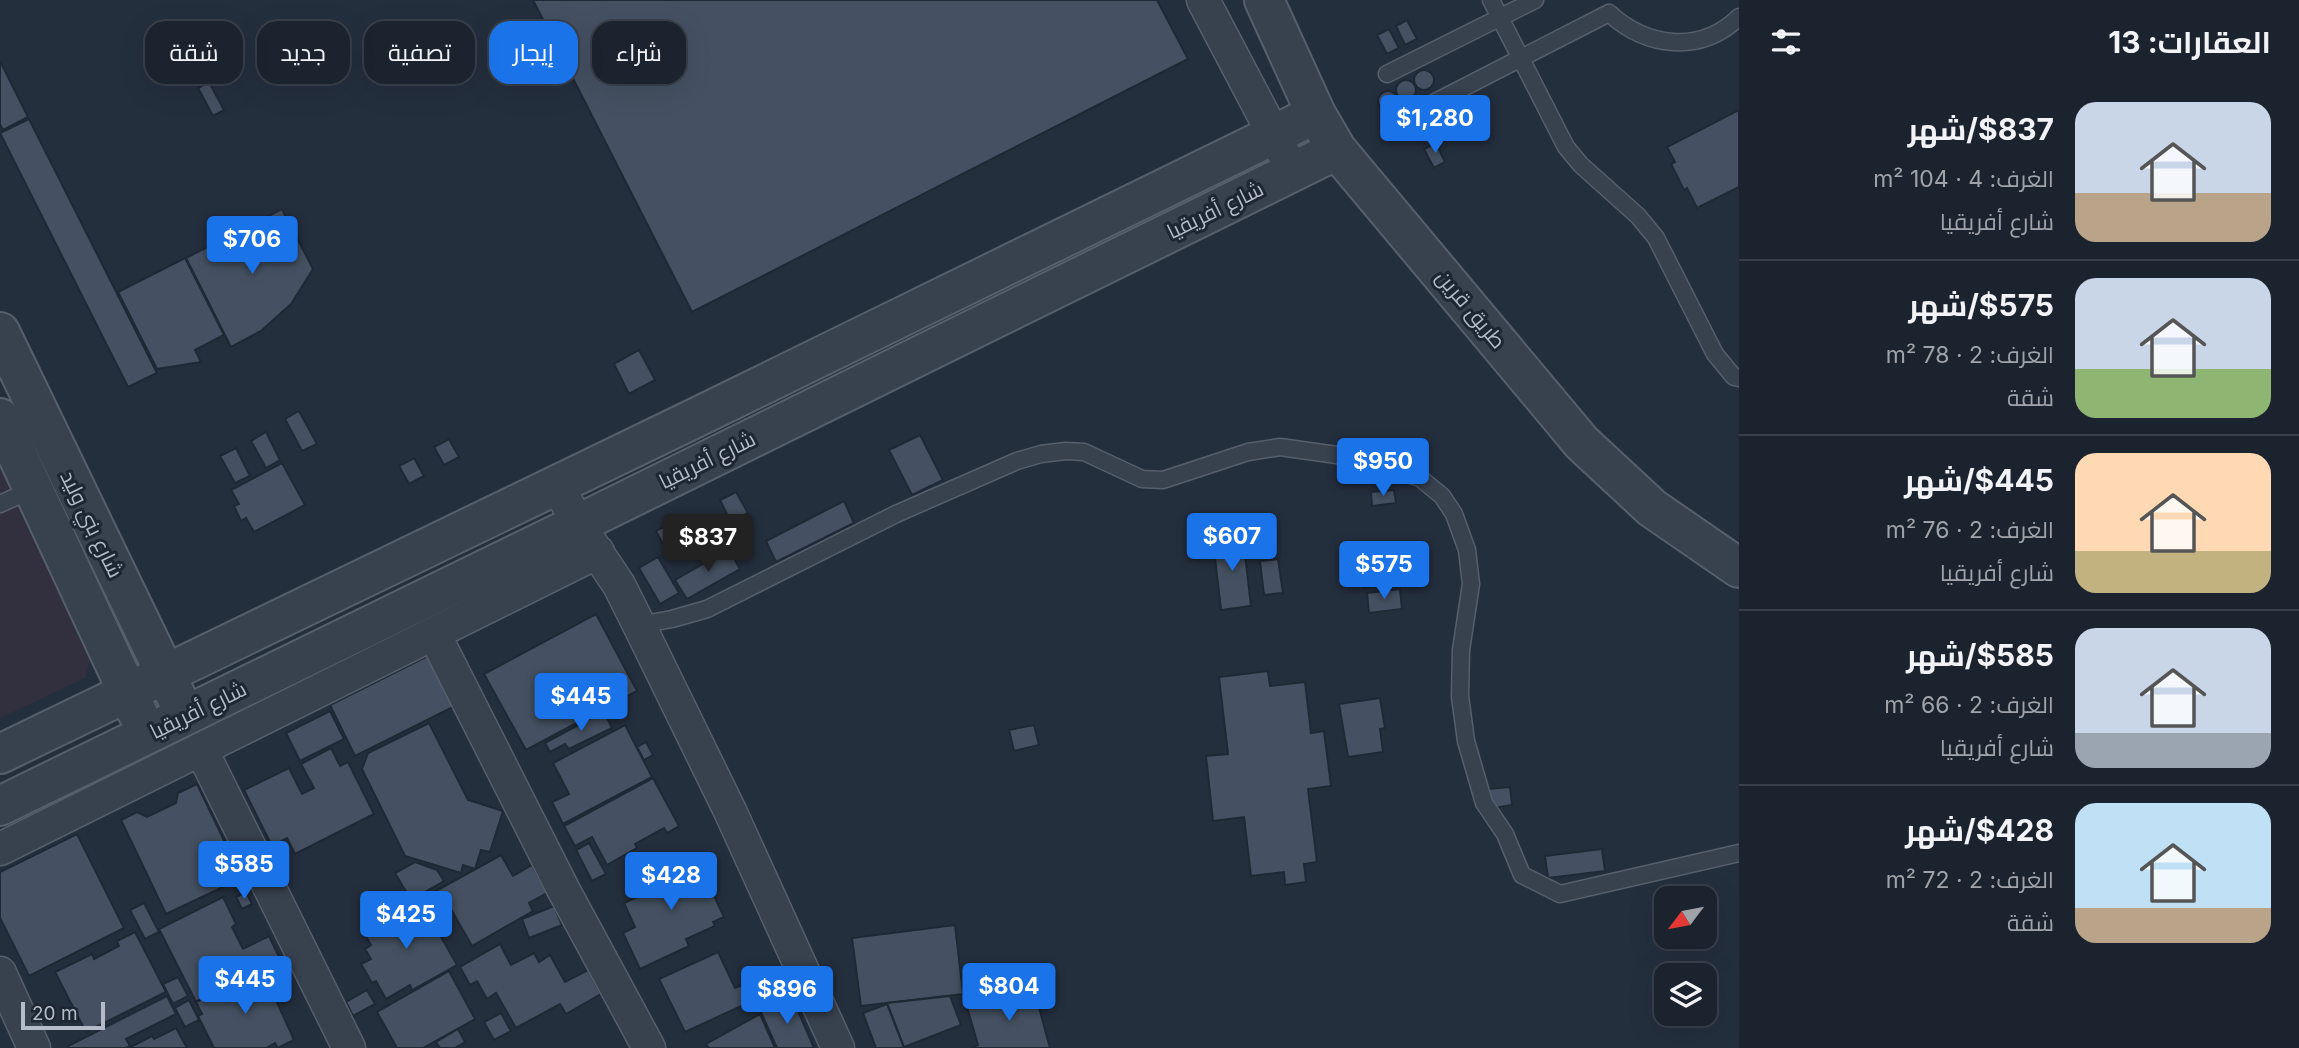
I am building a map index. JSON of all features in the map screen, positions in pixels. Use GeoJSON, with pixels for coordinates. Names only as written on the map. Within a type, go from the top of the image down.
{"type":"FeatureCollection","features":[{"type":"Feature","properties":{"kind":"street"},"geometry":{"type":"LineString","coordinates":[[1203,0],[1293,172]]}},
{"type":"Feature","properties":{"kind":"street","name":"طريق قرين"},"geometry":{"type":"LineString","coordinates":[[1264,0],[1316,114],[1337,150],[1583,443],[1652,508],[1739,568]]}},
{"type":"Feature","properties":{"kind":"street","name":"شارع أفريقيا"},"geometry":{"type":"LineString","coordinates":[[0,754],[127,691],[166,676],[1316,114]]}},
{"type":"Feature","properties":{"kind":"street","name":"شارع أفريقيا"},"geometry":{"type":"LineString","coordinates":[[0,806],[147,735],[193,733],[588,538],[1337,150]]}},
{"type":"Feature","properties":{"kind":"street","name":"شارع بني وليد"},"geometry":{"type":"LineString","coordinates":[[0,331],[12,404],[40,485],[147,735]]}},
{"type":"Feature","properties":{"kind":"street"},"geometry":{"type":"LineString","coordinates":[[557,484],[618,584],[639,625],[730,811],[838,1048]]}},
{"type":"Feature","properties":{"kind":"street","name":"شارع بني وليد"},"geometry":{"type":"LineString","coordinates":[[40,485],[166,676],[193,733]]}},
{"type":"Feature","properties":{"kind":"street"},"geometry":{"type":"LineString","coordinates":[[0,849],[193,733],[434,634],[588,538]]}},
{"type":"Feature","properties":{"kind":"street"},"geometry":{"type":"LineString","coordinates":[[434,634],[563,889],[649,1048]]}},
{"type":"Feature","properties":{"kind":"street"},"geometry":{"type":"LineString","coordinates":[[193,733],[349,1048]]}},
{"type":"Feature","properties":{"kind":"street"},"geometry":{"type":"LineString","coordinates":[[0,973],[34,1048]]}},
{"type":"Feature","properties":{"kind":"lane"},"geometry":{"type":"LineString","coordinates":[[1491,0],[1566,147],[1580,165],[1638,216],[1656,238],[1715,354],[1734,377],[1739,378]]}},
{"type":"Feature","properties":{"kind":"lane"},"geometry":{"type":"LineString","coordinates":[[1387,74],[1535,0]]}},
{"type":"Feature","properties":{"kind":"lane"},"geometry":{"type":"LineString","coordinates":[[1408,116],[1521,58],[1605,7],[1623,26],[1665,43],[1690,43],[1719,32],[1739,17]]}},
{"type":"Feature","properties":{"kind":"lane"},"geometry":{"type":"LineString","coordinates":[[639,625],[707,609],[896,514],[1017,461],[1041,454],[1066,451],[1084,453],[1142,479],[1163,480],[1248,452],[1280,447],[1365,459],[1420,478],[1442,496],[1454,514],[1467,550],[1471,584],[1461,650],[1460,696],[1466,741],[1484,803],[1505,834],[1522,875],[1560,894],[1739,853]]}},
{"type":"Feature","properties":{"kind":"shaded area"},"geometry":{"type":"Polygon","coordinates":[[[0,458],[92,653],[85,678],[0,718],[0,458]]]}},
{"type":"Feature","properties":{"kind":"building"},"geometry":{"type":"Polygon","coordinates":[[[533,0],[1157,0],[1188,59],[692,312],[576,84],[578,84],[578,21],[544,21],[533,0]]]}},
{"type":"Feature","properties":{"kind":"building"},"geometry":{"type":"Polygon","coordinates":[[[1407,20],[1417,39],[1405,45],[1396,26],[1407,20]]]}},
{"type":"Feature","properties":{"kind":"building"},"geometry":{"type":"Polygon","coordinates":[[[1389,29],[1399,48],[1387,54],[1377,35],[1389,29]]]}},
{"type":"Feature","properties":{"kind":"building"},"geometry":{"type":"Polygon","coordinates":[[[0,61],[28,117],[3,130],[0,124],[0,61]]]}},
{"type":"Feature","properties":{"kind":"building"},"geometry":{"type":"Polygon","coordinates":[[[1424,70],[1431,73],[1434,80],[1431,87],[1424,90],[1417,87],[1414,80],[1417,73],[1424,70]]]}},
{"type":"Feature","properties":{"kind":"building"},"geometry":{"type":"Polygon","coordinates":[[[1406,80],[1413,83],[1416,90],[1413,97],[1406,100],[1399,97],[1396,90],[1399,83],[1406,80]]]}},
{"type":"Feature","properties":{"kind":"building"},"geometry":{"type":"Polygon","coordinates":[[[210,84],[224,110],[213,116],[198,88],[210,84]]]}},
{"type":"Feature","properties":{"kind":"building"},"geometry":{"type":"Polygon","coordinates":[[[1388,91],[1395,94],[1398,101],[1395,108],[1388,111],[1381,108],[1378,101],[1381,94],[1388,91]]]}},
{"type":"Feature","properties":{"kind":"building"},"geometry":{"type":"Polygon","coordinates":[[[1739,110],[1739,187],[1697,208],[1671,164],[1675,162],[1667,147],[1739,110]]]}},
{"type":"Feature","properties":{"kind":"building"},"geometry":{"type":"Polygon","coordinates":[[[1453,111],[1462,129],[1450,135],[1441,117],[1453,111]]]}},
{"type":"Feature","properties":{"kind":"building"},"geometry":{"type":"Polygon","coordinates":[[[29,119],[157,373],[128,387],[0,133],[29,119]]]}},
{"type":"Feature","properties":{"kind":"building"},"geometry":{"type":"Polygon","coordinates":[[[1434,120],[1444,138],[1432,144],[1422,126],[1434,120]]]}},
{"type":"Feature","properties":{"kind":"building"},"geometry":{"type":"Polygon","coordinates":[[[1436,143],[1445,162],[1434,168],[1424,149],[1436,143]]]}},
{"type":"Feature","properties":{"kind":"building"},"geometry":{"type":"Polygon","coordinates":[[[282,209],[313,269],[291,304],[261,331],[231,347],[186,258],[282,209]]]}},
{"type":"Feature","properties":{"kind":"building"},"geometry":{"type":"Polygon","coordinates":[[[185,258],[224,335],[195,350],[201,362],[157,369],[118,292],[185,258]]]}},
{"type":"Feature","properties":{"kind":"building"},"geometry":{"type":"Polygon","coordinates":[[[639,350],[655,380],[629,394],[614,364],[639,350]]]}},
{"type":"Feature","properties":{"kind":"building"},"geometry":{"type":"Polygon","coordinates":[[[299,411],[317,444],[302,451],[285,419],[299,411]]]}},
{"type":"Feature","properties":{"kind":"building"},"geometry":{"type":"Polygon","coordinates":[[[266,432],[280,460],[266,468],[251,441],[266,432]]]}},
{"type":"Feature","properties":{"kind":"building"},"geometry":{"type":"Polygon","coordinates":[[[920,435],[943,480],[912,495],[889,450],[920,435]]]}},
{"type":"Feature","properties":{"kind":"building"},"geometry":{"type":"Polygon","coordinates":[[[449,439],[459,457],[444,465],[434,447],[449,439]]]}},
{"type":"Feature","properties":{"kind":"building"},"geometry":{"type":"Polygon","coordinates":[[[236,448],[250,476],[235,483],[220,456],[236,448]]]}},
{"type":"Feature","properties":{"kind":"building"},"geometry":{"type":"Polygon","coordinates":[[[414,458],[424,476],[409,484],[399,466],[414,458]]]}},
{"type":"Feature","properties":{"kind":"building"},"geometry":{"type":"Polygon","coordinates":[[[282,463],[305,505],[254,532],[246,518],[241,521],[234,506],[239,504],[231,490],[282,463]]]}},
{"type":"Feature","properties":{"kind":"building"},"geometry":{"type":"Polygon","coordinates":[[[1394,490],[1396,503],[1372,506],[1371,492],[1394,490]]]}},
{"type":"Feature","properties":{"kind":"building"},"geometry":{"type":"Polygon","coordinates":[[[736,492],[748,513],[731,522],[720,500],[736,492]]]}},
{"type":"Feature","properties":{"kind":"building"},"geometry":{"type":"Polygon","coordinates":[[[844,501],[854,523],[776,562],[766,541],[844,501]]]}},
{"type":"Feature","properties":{"kind":"building"},"geometry":{"type":"Polygon","coordinates":[[[685,515],[696,536],[667,552],[656,531],[685,515]]]}},
{"type":"Feature","properties":{"kind":"building"},"geometry":{"type":"Polygon","coordinates":[[[1243,537],[1251,606],[1221,610],[1213,540],[1243,537]]]}},
{"type":"Feature","properties":{"kind":"building"},"geometry":{"type":"Polygon","coordinates":[[[729,549],[740,569],[687,599],[675,580],[729,549]]]}},
{"type":"Feature","properties":{"kind":"building"},"geometry":{"type":"Polygon","coordinates":[[[658,557],[679,593],[660,604],[639,568],[658,557]]]}},
{"type":"Feature","properties":{"kind":"building"},"geometry":{"type":"Polygon","coordinates":[[[1278,559],[1283,593],[1264,595],[1260,561],[1278,559]]]}},
{"type":"Feature","properties":{"kind":"building"},"geometry":{"type":"Polygon","coordinates":[[[1388,571],[1390,584],[1363,588],[1362,574],[1388,571]]]}},
{"type":"Feature","properties":{"kind":"building"},"geometry":{"type":"Polygon","coordinates":[[[1400,589],[1402,609],[1369,613],[1367,593],[1400,589]]]}},
{"type":"Feature","properties":{"kind":"building"},"geometry":{"type":"Polygon","coordinates":[[[596,614],[637,691],[526,750],[484,674],[596,614]]]}},
{"type":"Feature","properties":{"kind":"building"},"geometry":{"type":"Polygon","coordinates":[[[434,653],[459,704],[355,756],[330,705],[434,653]]]}},
{"type":"Feature","properties":{"kind":"building"},"geometry":{"type":"Polygon","coordinates":[[[1268,671],[1270,686],[1305,682],[1311,733],[1324,731],[1331,786],[1308,789],[1317,862],[1304,864],[1306,882],[1285,885],[1284,872],[1251,876],[1244,817],[1213,821],[1206,756],[1228,754],[1219,677],[1268,671]]]}},
{"type":"Feature","properties":{"kind":"building"},"geometry":{"type":"Polygon","coordinates":[[[1380,698],[1385,728],[1380,729],[1383,752],[1348,757],[1339,704],[1380,698]]]}},
{"type":"Feature","properties":{"kind":"building"},"geometry":{"type":"Polygon","coordinates":[[[330,711],[344,739],[300,761],[286,733],[330,711]]]}},
{"type":"Feature","properties":{"kind":"building"},"geometry":{"type":"Polygon","coordinates":[[[604,711],[612,728],[569,749],[565,744],[550,752],[545,743],[604,711]]]}},
{"type":"Feature","properties":{"kind":"building"},"geometry":{"type":"Polygon","coordinates":[[[429,723],[468,800],[503,811],[490,852],[481,850],[475,869],[463,865],[461,873],[405,856],[362,769],[368,753],[429,723]]]}},
{"type":"Feature","properties":{"kind":"building"},"geometry":{"type":"Polygon","coordinates":[[[625,725],[652,777],[563,824],[552,802],[569,794],[553,763],[625,725]]]}},
{"type":"Feature","properties":{"kind":"building"},"geometry":{"type":"Polygon","coordinates":[[[1034,725],[1039,745],[1014,751],[1009,730],[1034,725]]]}},
{"type":"Feature","properties":{"kind":"building"},"geometry":{"type":"Polygon","coordinates":[[[646,742],[653,755],[644,760],[637,747],[646,742]]]}},
{"type":"Feature","properties":{"kind":"building"},"geometry":{"type":"Polygon","coordinates":[[[331,748],[340,766],[348,762],[374,814],[295,854],[287,838],[272,846],[244,790],[289,768],[302,794],[314,788],[301,764],[331,748]]]}},
{"type":"Feature","properties":{"kind":"building"},"geometry":{"type":"Polygon","coordinates":[[[653,778],[679,826],[667,833],[664,828],[635,844],[637,848],[607,865],[592,837],[575,846],[564,826],[653,778]]]}},
{"type":"Feature","properties":{"kind":"building"},"geometry":{"type":"Polygon","coordinates":[[[197,784],[242,878],[166,914],[121,820],[137,812],[147,817],[176,803],[178,793],[197,784]]]}},
{"type":"Feature","properties":{"kind":"building"},"geometry":{"type":"Polygon","coordinates":[[[1510,787],[1512,805],[1494,808],[1487,789],[1510,787]]]}},
{"type":"Feature","properties":{"kind":"building"},"geometry":{"type":"Polygon","coordinates":[[[77,834],[124,928],[29,976],[0,918],[0,872],[77,834]]]}},
{"type":"Feature","properties":{"kind":"building"},"geometry":{"type":"Polygon","coordinates":[[[589,843],[606,874],[592,881],[576,850],[589,843]]]}},
{"type":"Feature","properties":{"kind":"building"},"geometry":{"type":"Polygon","coordinates":[[[1602,849],[1605,871],[1548,878],[1545,856],[1602,849]]]}},
{"type":"Feature","properties":{"kind":"building"},"geometry":{"type":"Polygon","coordinates":[[[694,853],[724,917],[713,922],[715,926],[686,939],[689,946],[640,969],[623,933],[635,927],[624,903],[663,885],[657,871],[694,853]]]}},
{"type":"Feature","properties":{"kind":"building"},"geometry":{"type":"Polygon","coordinates":[[[501,855],[513,876],[532,865],[547,893],[529,903],[533,911],[472,946],[452,911],[447,914],[434,892],[501,855]]]}},
{"type":"Feature","properties":{"kind":"building"},"geometry":{"type":"Polygon","coordinates":[[[415,862],[437,870],[444,881],[411,900],[395,873],[415,862]]]}},
{"type":"Feature","properties":{"kind":"building"},"geometry":{"type":"Polygon","coordinates":[[[246,892],[252,904],[242,909],[236,897],[246,892]]]}},
{"type":"Feature","properties":{"kind":"building"},"geometry":{"type":"Polygon","coordinates":[[[223,897],[236,924],[232,927],[243,949],[269,936],[280,959],[238,981],[235,975],[219,983],[222,988],[196,1002],[159,929],[223,897]]]}},
{"type":"Feature","properties":{"kind":"building"},"geometry":{"type":"Polygon","coordinates":[[[419,898],[457,965],[412,990],[410,985],[386,999],[376,981],[372,983],[361,964],[371,959],[365,949],[371,945],[365,935],[419,898]]]}},
{"type":"Feature","properties":{"kind":"building"},"geometry":{"type":"Polygon","coordinates":[[[144,903],[159,932],[145,939],[130,910],[144,903]]]}},
{"type":"Feature","properties":{"kind":"building"},"geometry":{"type":"Polygon","coordinates":[[[554,906],[562,925],[529,938],[522,919],[554,906]]]}},
{"type":"Feature","properties":{"kind":"building"},"geometry":{"type":"Polygon","coordinates":[[[955,925],[963,994],[861,1006],[852,938],[955,925]]]}},
{"type":"Feature","properties":{"kind":"building"},"geometry":{"type":"Polygon","coordinates":[[[135,932],[166,992],[86,1032],[55,972],[92,954],[94,959],[119,946],[117,941],[135,932]]]}},
{"type":"Feature","properties":{"kind":"building"},"geometry":{"type":"Polygon","coordinates":[[[500,944],[511,965],[534,953],[539,962],[550,955],[565,982],[588,970],[601,994],[566,1014],[560,1004],[516,1028],[496,993],[487,999],[477,981],[470,985],[460,967],[500,944]]]}},
{"type":"Feature","properties":{"kind":"building"},"geometry":{"type":"Polygon","coordinates":[[[718,952],[735,988],[742,985],[750,1002],[685,1032],[659,979],[718,952]]]}},
{"type":"Feature","properties":{"kind":"building"},"geometry":{"type":"Polygon","coordinates":[[[262,969],[294,1040],[278,1048],[275,1043],[266,1048],[214,1048],[198,1016],[202,1014],[196,1002],[262,969]]]}},
{"type":"Feature","properties":{"kind":"building"},"geometry":{"type":"Polygon","coordinates":[[[449,971],[475,1019],[423,1048],[397,1048],[377,1012],[449,971]]]}},
{"type":"Feature","properties":{"kind":"building"},"geometry":{"type":"Polygon","coordinates":[[[178,977],[188,996],[173,1004],[163,984],[178,977]]]}},
{"type":"Feature","properties":{"kind":"building"},"geometry":{"type":"Polygon","coordinates":[[[1034,989],[1050,1048],[971,1048],[978,1045],[967,1007],[1034,989]]]}},
{"type":"Feature","properties":{"kind":"building"},"geometry":{"type":"Polygon","coordinates":[[[367,990],[375,1004],[353,1016],[346,1002],[367,990]]]}},
{"type":"Feature","properties":{"kind":"building"},"geometry":{"type":"Polygon","coordinates":[[[167,996],[176,1014],[126,1039],[130,1046],[69,1048],[68,1046],[167,996]]]}},
{"type":"Feature","properties":{"kind":"building"},"geometry":{"type":"Polygon","coordinates":[[[950,996],[961,1025],[904,1047],[887,1003],[950,996]]]}},
{"type":"Feature","properties":{"kind":"building"},"geometry":{"type":"Polygon","coordinates":[[[792,997],[814,1048],[777,1048],[760,1010],[792,997]]]}},
{"type":"Feature","properties":{"kind":"building"},"geometry":{"type":"Polygon","coordinates":[[[189,1000],[199,1020],[185,1027],[175,1008],[189,1000]]]}},
{"type":"Feature","properties":{"kind":"building"},"geometry":{"type":"Polygon","coordinates":[[[887,1004],[904,1048],[876,1048],[863,1013],[887,1004]]]}},
{"type":"Feature","properties":{"kind":"building"},"geometry":{"type":"Polygon","coordinates":[[[501,1013],[511,1031],[494,1040],[484,1022],[501,1013]]]}},
{"type":"Feature","properties":{"kind":"building"},"geometry":{"type":"Polygon","coordinates":[[[760,1014],[775,1048],[709,1048],[706,1044],[760,1014]]]}},
{"type":"Feature","properties":{"kind":"building"},"geometry":{"type":"Polygon","coordinates":[[[176,1028],[187,1048],[129,1048],[152,1036],[154,1039],[176,1028]]]}},
{"type":"Feature","properties":{"kind":"building"},"geometry":{"type":"Polygon","coordinates":[[[458,1029],[465,1042],[455,1048],[440,1048],[436,1042],[458,1029]]]}}]}
